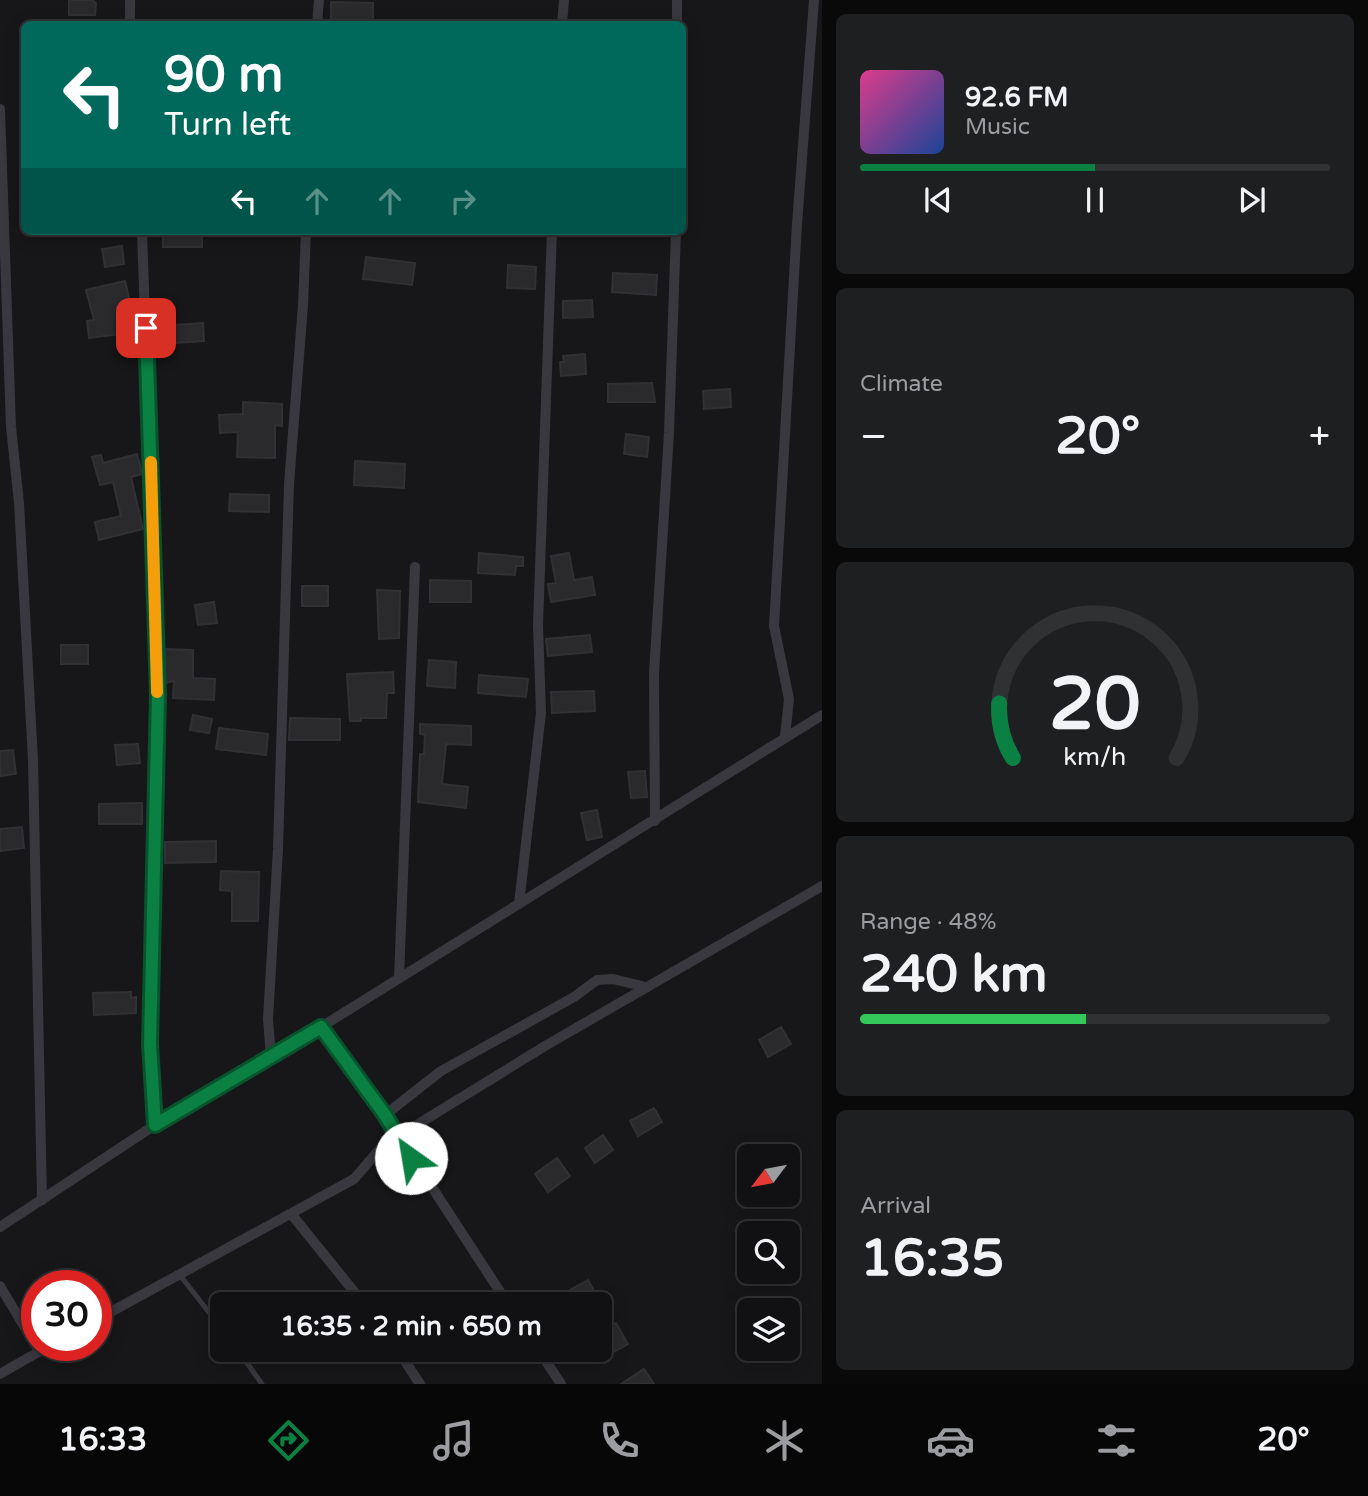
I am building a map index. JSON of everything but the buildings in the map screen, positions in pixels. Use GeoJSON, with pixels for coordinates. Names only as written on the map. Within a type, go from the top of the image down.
{"type":"FeatureCollection","features":[{"type":"Feature","properties":{"kind":"street"},"geometry":{"type":"LineString","coordinates":[[130,0],[130,21]]}},
{"type":"Feature","properties":{"kind":"street"},"geometry":{"type":"LineString","coordinates":[[317,21],[318,0]]}},
{"type":"Feature","properties":{"kind":"street"},"geometry":{"type":"LineString","coordinates":[[562,21],[564,0]]}},
{"type":"Feature","properties":{"kind":"street"},"geometry":{"type":"LineString","coordinates":[[677,0],[677,21]]}},
{"type":"Feature","properties":{"kind":"street"},"geometry":{"type":"LineString","coordinates":[[785,736],[789,699],[776,647],[774,626],[797,224],[814,0]]}},
{"type":"Feature","properties":{"kind":"street"},"geometry":{"type":"LineString","coordinates":[[0,109],[11,427],[19,503],[33,760],[42,1200]]}},
{"type":"Feature","properties":{"kind":"street"},"geometry":{"type":"LineString","coordinates":[[142,235],[158,695],[150,1044],[155,1125]]}},
{"type":"Feature","properties":{"kind":"street"},"geometry":{"type":"LineString","coordinates":[[271,1057],[268,1019],[278,849],[289,485],[306,235]]}},
{"type":"Feature","properties":{"kind":"street"},"geometry":{"type":"LineString","coordinates":[[519,904],[541,713],[538,625],[552,235]]}},
{"type":"Feature","properties":{"kind":"street"},"geometry":{"type":"LineString","coordinates":[[655,821],[654,673],[669,433],[676,235]]}},
{"type":"Feature","properties":{"kind":"street"},"geometry":{"type":"LineString","coordinates":[[399,978],[415,567]]}},
{"type":"Feature","properties":{"kind":"street"},"geometry":{"type":"LineString","coordinates":[[0,1227],[155,1125],[321,1027],[822,715]]}},
{"type":"Feature","properties":{"kind":"street"},"geometry":{"type":"LineString","coordinates":[[112,1311],[354,1179],[379,1150],[397,1137],[646,987],[822,886]]}},
{"type":"Feature","properties":{"kind":"street"},"geometry":{"type":"LineString","coordinates":[[385,1115],[440,1071],[574,997],[597,980],[613,979],[646,987]]}},
{"type":"Feature","properties":{"kind":"street"},"geometry":{"type":"LineString","coordinates":[[321,1027],[385,1115],[500,1292]]}},
{"type":"Feature","properties":{"kind":"street"},"geometry":{"type":"LineString","coordinates":[[292,1215],[354,1292]]}},
{"type":"Feature","properties":{"kind":"street"},"geometry":{"type":"LineString","coordinates":[[0,1286],[21,1316]]}},
{"type":"Feature","properties":{"kind":"street"},"geometry":{"type":"LineString","coordinates":[[0,1374],[23,1361]]}},
{"type":"Feature","properties":{"kind":"street"},"geometry":{"type":"LineString","coordinates":[[406,1362],[420,1384]]}},
{"type":"Feature","properties":{"kind":"street"},"geometry":{"type":"LineString","coordinates":[[547,1362],[561,1384]]}},
{"type":"Feature","properties":{"kind":"lane"},"geometry":{"type":"LineString","coordinates":[[179,1275],[210,1314]]}},
{"type":"Feature","properties":{"kind":"lane"},"geometry":{"type":"LineString","coordinates":[[246,1362],[262,1384]]}},
{"type":"Feature","properties":{"kind":"slow traffic"},"geometry":{"type":"LineString","coordinates":[[151,462],[157,692]]}},
{"type":"Feature","properties":{"kind":"route"},"geometry":{"type":"LineString","coordinates":[[146,328],[158,695],[157,837],[150,1044],[155,1125],[321,1027],[385,1115],[411,1158]]}}]}
